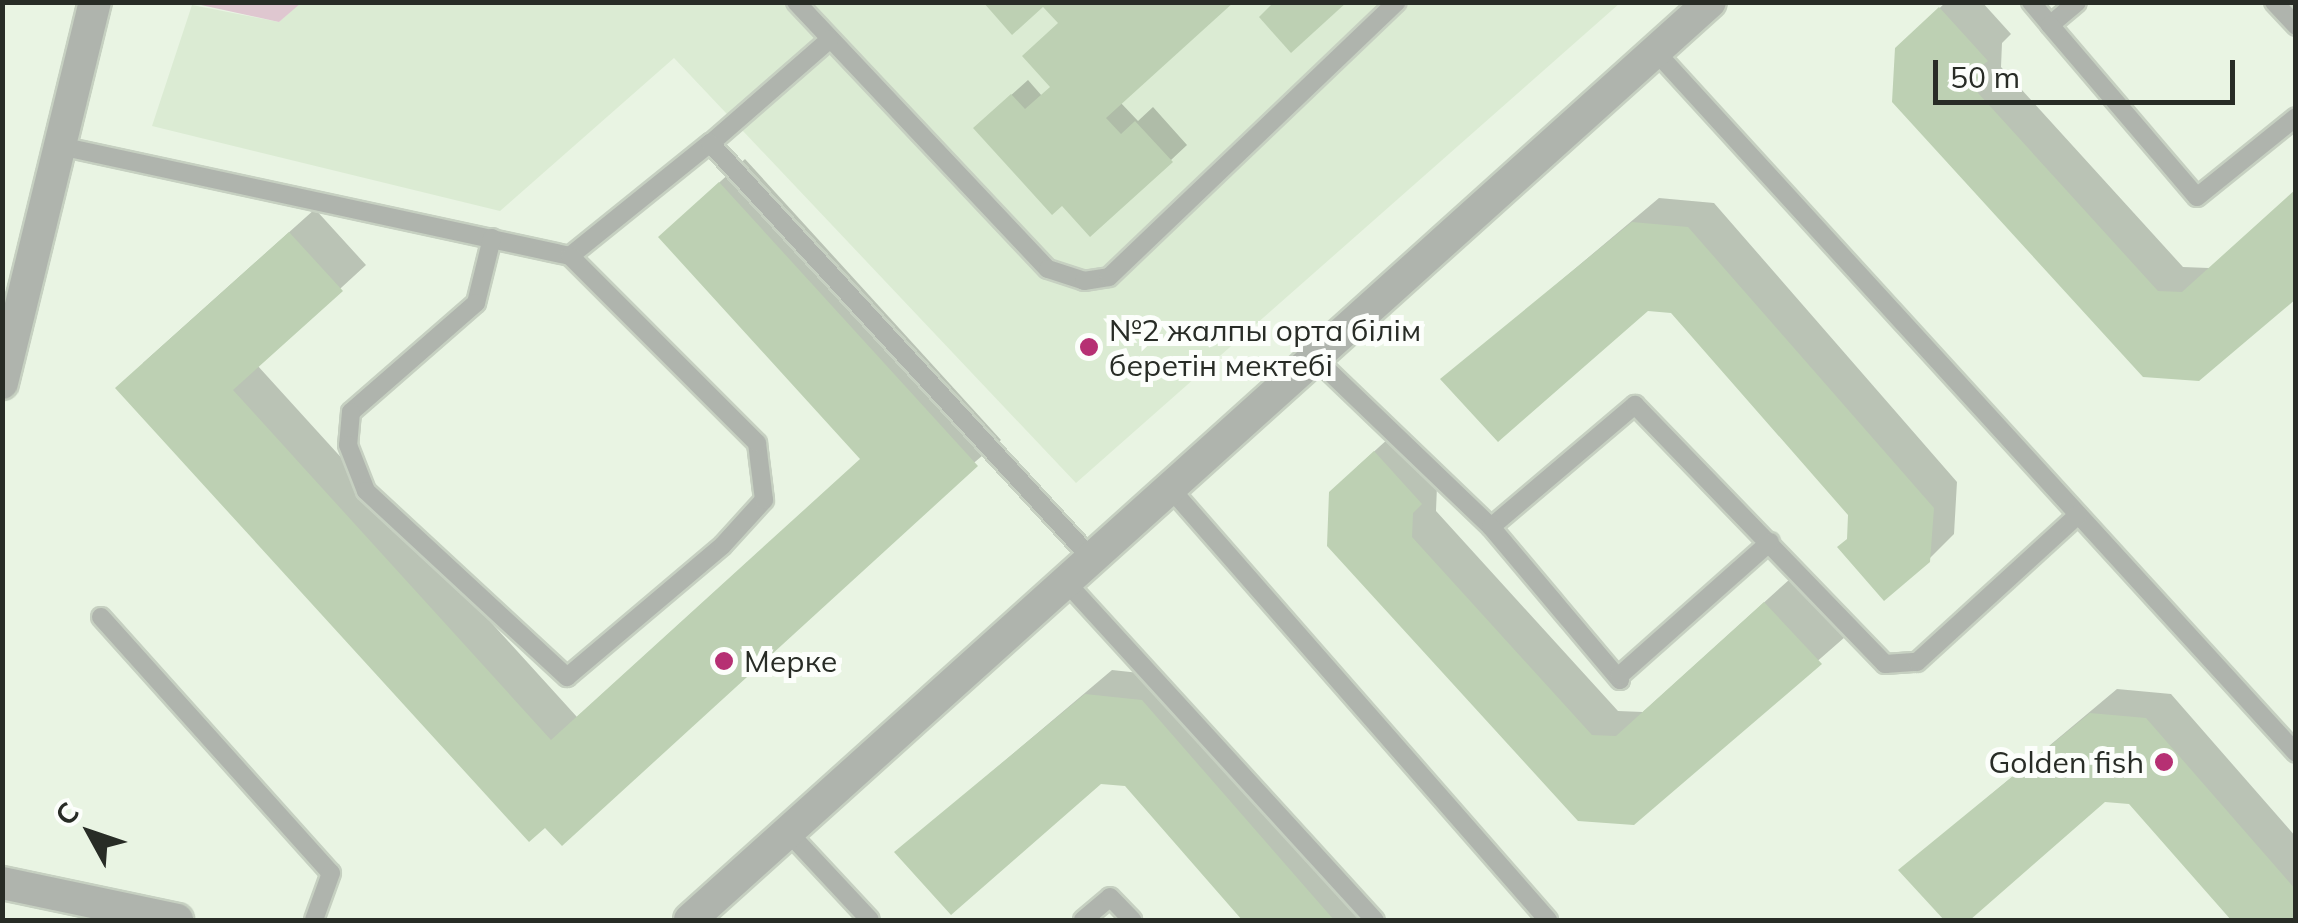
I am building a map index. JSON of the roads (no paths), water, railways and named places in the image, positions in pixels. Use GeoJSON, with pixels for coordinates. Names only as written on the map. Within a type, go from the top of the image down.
{"type":"FeatureCollection","features":[{"type":"Feature","properties":{"kind":"street"},"geometry":{"type":"LineString","coordinates":[[2,383],[95,2]]}},
{"type":"Feature","properties":{"kind":"street"},"geometry":{"type":"LineString","coordinates":[[690,920],[1710,2]]}},
{"type":"Feature","properties":{"kind":"street"},"geometry":{"type":"LineString","coordinates":[[2,884],[177,920]]}},
{"type":"Feature","properties":{"kind":"lane"},"geometry":{"type":"LineString","coordinates":[[796,2],[1048,269],[1084,282],[1109,277],[1396,2]]}},
{"type":"Feature","properties":{"kind":"lane"},"geometry":{"type":"LineString","coordinates":[[2031,2],[2197,197],[2296,117]]}},
{"type":"Feature","properties":{"kind":"lane"},"geometry":{"type":"LineString","coordinates":[[2050,25],[2077,2]]}},
{"type":"Feature","properties":{"kind":"lane"},"geometry":{"type":"LineString","coordinates":[[2274,2],[2296,26]]}},
{"type":"Feature","properties":{"kind":"lane"},"geometry":{"type":"LineString","coordinates":[[570,256],[711,144],[829,40]]}},
{"type":"Feature","properties":{"kind":"lane"},"geometry":{"type":"LineString","coordinates":[[1656,52],[2296,753]]}},
{"type":"Feature","properties":{"kind":"lane"},"geometry":{"type":"LineString","coordinates":[[711,144],[1092,559]]}},
{"type":"Feature","properties":{"kind":"lane"},"geometry":{"type":"LineString","coordinates":[[60,146],[492,238],[570,256],[758,443],[764,500],[723,545],[567,677],[366,491],[348,445],[351,412],[476,303],[492,238]]}},
{"type":"Feature","properties":{"kind":"lane"},"geometry":{"type":"LineString","coordinates":[[1315,358],[1492,527],[1620,680],[1619,676],[1770,542]]}},
{"type":"Feature","properties":{"kind":"lane"},"geometry":{"type":"LineString","coordinates":[[1492,527],[1635,404],[1886,664],[1917,662],[2078,515]]}},
{"type":"Feature","properties":{"kind":"lane"},"geometry":{"type":"LineString","coordinates":[[1170,488],[1548,920]]}},
{"type":"Feature","properties":{"kind":"lane"},"geometry":{"type":"LineString","coordinates":[[1066,582],[1375,920]]}},
{"type":"Feature","properties":{"kind":"lane"},"geometry":{"type":"LineString","coordinates":[[101,617],[331,873],[314,920]]}},
{"type":"Feature","properties":{"kind":"lane"},"geometry":{"type":"LineString","coordinates":[[788,832],[870,920]]}},
{"type":"Feature","properties":{"kind":"lane"},"geometry":{"type":"LineString","coordinates":[[1083,920],[1110,897],[1132,920]]}},
{"type":"Feature","properties":{"kind":"place","name":"№2 жалпы орта білім беретін мектебі"},"geometry":{"type":"Point","coordinates":[1089,347]}},
{"type":"Feature","properties":{"kind":"place","name":"Мерке"},"geometry":{"type":"Point","coordinates":[724,661]}},
{"type":"Feature","properties":{"kind":"place","name":"Golden fish"},"geometry":{"type":"Point","coordinates":[2164,762]}}]}
